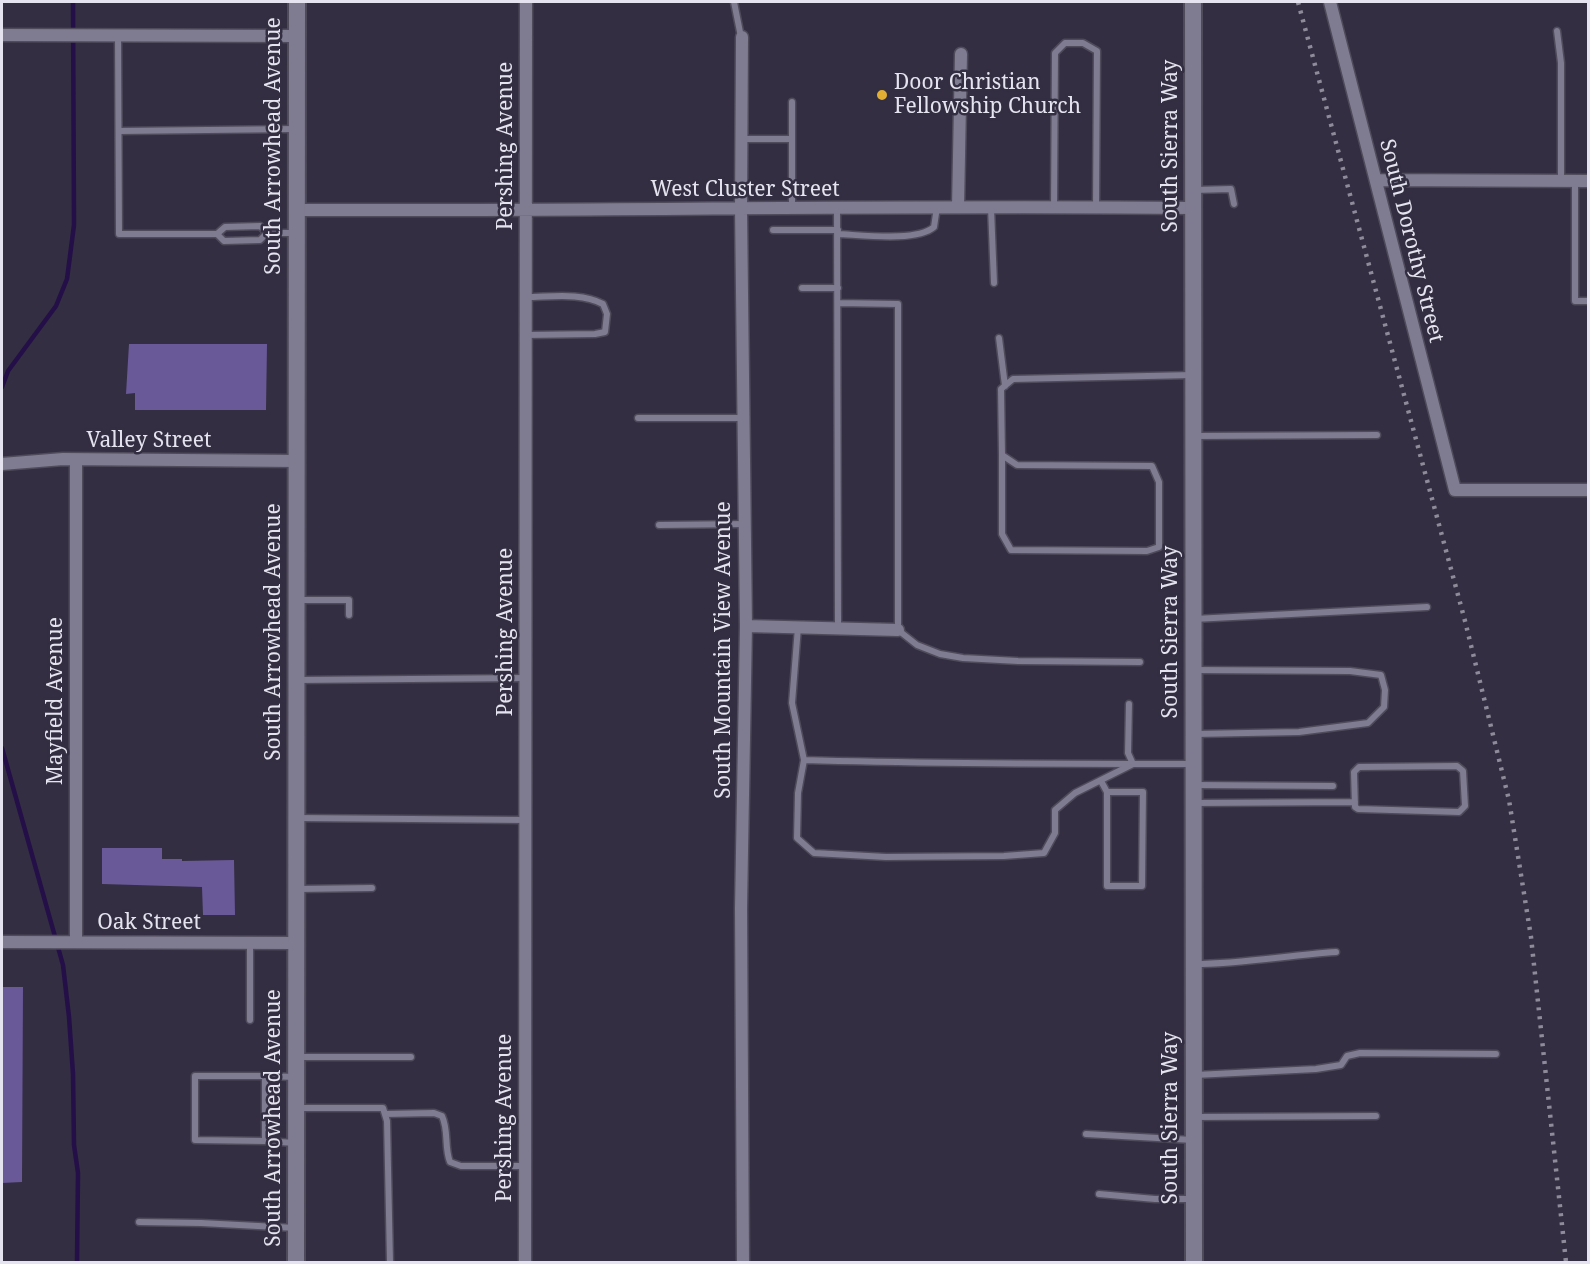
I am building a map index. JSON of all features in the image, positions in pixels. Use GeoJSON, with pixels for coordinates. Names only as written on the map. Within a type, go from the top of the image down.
{"type":"FeatureCollection","features":[{"type":"Feature","properties":{"kind":"street","name":"South Arrowhead Avenue"},"geometry":{"type":"LineString","coordinates":[[296,1263],[297,2]]}},
{"type":"Feature","properties":{"kind":"street","name":"Pershing Avenue"},"geometry":{"type":"LineString","coordinates":[[525,1263],[526,2]]}},
{"type":"Feature","properties":{"kind":"street","name":"South Sierra Way"},"geometry":{"type":"LineString","coordinates":[[1193,2],[1194,1263]]}},
{"type":"Feature","properties":{"kind":"street","name":"South Dorothy Street"},"geometry":{"type":"LineString","coordinates":[[1330,2],[1455,490],[1588,490]]}},
{"type":"Feature","properties":{"kind":"street"},"geometry":{"type":"LineString","coordinates":[[2,35],[297,36]]}},
{"type":"Feature","properties":{"kind":"street","name":"South Mountain View Avenue"},"geometry":{"type":"LineString","coordinates":[[742,37],[741,209],[746,626],[741,908],[743,1263]]}},
{"type":"Feature","properties":{"kind":"street"},"geometry":{"type":"LineString","coordinates":[[958,207],[961,54]]}},
{"type":"Feature","properties":{"kind":"street"},"geometry":{"type":"LineString","coordinates":[[1376,180],[1588,181]]}},
{"type":"Feature","properties":{"kind":"street","name":"West Cluster Street"},"geometry":{"type":"LineString","coordinates":[[297,210],[1193,208]]}},
{"type":"Feature","properties":{"kind":"street","name":"Valley Street"},"geometry":{"type":"LineString","coordinates":[[4,464],[76,459],[297,461]]}},
{"type":"Feature","properties":{"kind":"street","name":"Mayfield Avenue"},"geometry":{"type":"LineString","coordinates":[[76,459],[76,942]]}},
{"type":"Feature","properties":{"kind":"street"},"geometry":{"type":"LineString","coordinates":[[746,626],[898,630]]}},
{"type":"Feature","properties":{"kind":"street","name":"Oak Street"},"geometry":{"type":"LineString","coordinates":[[2,942],[296,943]]}},
{"type":"Feature","properties":{"kind":"lane"},"geometry":{"type":"LineString","coordinates":[[734,2],[742,37]]}},
{"type":"Feature","properties":{"kind":"lane"},"geometry":{"type":"LineString","coordinates":[[1557,32],[1561,63],[1561,181]]}},
{"type":"Feature","properties":{"kind":"lane"},"geometry":{"type":"LineString","coordinates":[[118,35],[119,234],[217,234],[225,227],[260,226],[267,233],[297,233]]}},
{"type":"Feature","properties":{"kind":"lane"},"geometry":{"type":"LineString","coordinates":[[1054,208],[1055,53],[1065,43],[1083,43],[1097,51],[1096,208]]}},
{"type":"Feature","properties":{"kind":"lane"},"geometry":{"type":"LineString","coordinates":[[792,102],[792,209]]}},
{"type":"Feature","properties":{"kind":"lane"},"geometry":{"type":"LineString","coordinates":[[119,131],[297,129]]}},
{"type":"Feature","properties":{"kind":"lane"},"geometry":{"type":"LineString","coordinates":[[741,139],[792,139]]}},
{"type":"Feature","properties":{"kind":"lane"},"geometry":{"type":"LineString","coordinates":[[1575,181],[1575,301],[1588,301]]}},
{"type":"Feature","properties":{"kind":"lane"},"geometry":{"type":"LineString","coordinates":[[1193,190],[1231,189],[1234,204]]}},
{"type":"Feature","properties":{"kind":"lane"},"geometry":{"type":"LineString","coordinates":[[773,230],[909,236],[928,233],[934,227],[937,207]]}},
{"type":"Feature","properties":{"kind":"lane"},"geometry":{"type":"LineString","coordinates":[[991,207],[994,283]]}},
{"type":"Feature","properties":{"kind":"lane"},"geometry":{"type":"LineString","coordinates":[[837,208],[838,628]]}},
{"type":"Feature","properties":{"kind":"lane"},"geometry":{"type":"LineString","coordinates":[[217,234],[224,241],[260,240],[267,233]]}},
{"type":"Feature","properties":{"kind":"lane"},"geometry":{"type":"LineString","coordinates":[[802,288],[838,288]]}},
{"type":"Feature","properties":{"kind":"lane"},"geometry":{"type":"LineString","coordinates":[[525,297],[579,297],[596,300],[603,304],[607,323],[605,332],[595,334],[525,336]]}},
{"type":"Feature","properties":{"kind":"lane"},"geometry":{"type":"LineString","coordinates":[[838,303],[898,304],[898,630],[916,645],[940,654],[963,658],[1140,662]]}},
{"type":"Feature","properties":{"kind":"lane"},"geometry":{"type":"LineString","coordinates":[[999,338],[1005,386]]}},
{"type":"Feature","properties":{"kind":"lane"},"geometry":{"type":"LineString","coordinates":[[1002,455],[1017,465],[1152,466],[1159,482],[1159,547],[1148,551],[1011,550],[1002,534],[1001,389],[1013,379],[1193,375]]}},
{"type":"Feature","properties":{"kind":"lane"},"geometry":{"type":"LineString","coordinates":[[638,418],[743,418]]}},
{"type":"Feature","properties":{"kind":"lane"},"geometry":{"type":"LineString","coordinates":[[1193,436],[1377,435]]}},
{"type":"Feature","properties":{"kind":"lane"},"geometry":{"type":"LineString","coordinates":[[659,525],[745,524]]}},
{"type":"Feature","properties":{"kind":"lane"},"geometry":{"type":"LineString","coordinates":[[297,600],[349,600],[349,615]]}},
{"type":"Feature","properties":{"kind":"lane"},"geometry":{"type":"LineString","coordinates":[[1194,619],[1427,607]]}},
{"type":"Feature","properties":{"kind":"lane"},"geometry":{"type":"LineString","coordinates":[[798,627],[792,704],[804,760],[798,793],[797,838],[814,853],[886,857],[1004,856],[1044,853],[1055,833],[1055,810],[1075,793],[1133,764]]}},
{"type":"Feature","properties":{"kind":"lane"},"geometry":{"type":"LineString","coordinates":[[1194,670],[1350,670],[1381,675],[1385,690],[1384,707],[1368,723],[1299,732],[1194,734]]}},
{"type":"Feature","properties":{"kind":"lane"},"geometry":{"type":"LineString","coordinates":[[296,680],[525,678]]}},
{"type":"Feature","properties":{"kind":"lane"},"geometry":{"type":"LineString","coordinates":[[1129,704],[1128,753],[1133,764]]}},
{"type":"Feature","properties":{"kind":"lane"},"geometry":{"type":"LineString","coordinates":[[804,760],[1194,764]]}},
{"type":"Feature","properties":{"kind":"lane"},"geometry":{"type":"LineString","coordinates":[[1457,766],[1463,771],[1465,806],[1459,812],[1358,809],[1355,807],[1355,802],[1354,772],[1359,767],[1457,766]]}},
{"type":"Feature","properties":{"kind":"lane"},"geometry":{"type":"LineString","coordinates":[[1101,781],[1107,792],[1107,886],[1142,886],[1143,792],[1107,792]]}},
{"type":"Feature","properties":{"kind":"lane"},"geometry":{"type":"LineString","coordinates":[[1194,785],[1333,786]]}},
{"type":"Feature","properties":{"kind":"lane"},"geometry":{"type":"LineString","coordinates":[[1194,803],[1355,802]]}},
{"type":"Feature","properties":{"kind":"lane"},"geometry":{"type":"LineString","coordinates":[[296,818],[525,820]]}},
{"type":"Feature","properties":{"kind":"lane"},"geometry":{"type":"LineString","coordinates":[[296,889],[372,888]]}},
{"type":"Feature","properties":{"kind":"lane"},"geometry":{"type":"LineString","coordinates":[[250,943],[250,1020]]}},
{"type":"Feature","properties":{"kind":"lane"},"geometry":{"type":"LineString","coordinates":[[1194,964],[1222,964],[1336,952]]}},
{"type":"Feature","properties":{"kind":"lane"},"geometry":{"type":"LineString","coordinates":[[1194,1075],[1316,1069],[1341,1065],[1347,1056],[1360,1053],[1496,1054]]}},
{"type":"Feature","properties":{"kind":"lane"},"geometry":{"type":"LineString","coordinates":[[296,1057],[411,1057]]}},
{"type":"Feature","properties":{"kind":"lane"},"geometry":{"type":"LineString","coordinates":[[296,1077],[195,1076],[195,1140],[296,1143]]}},
{"type":"Feature","properties":{"kind":"lane"},"geometry":{"type":"LineString","coordinates":[[265,1076],[265,1141]]}},
{"type":"Feature","properties":{"kind":"lane"},"geometry":{"type":"LineString","coordinates":[[296,1108],[383,1108],[387,1121],[390,1263]]}},
{"type":"Feature","properties":{"kind":"lane"},"geometry":{"type":"LineString","coordinates":[[385,1114],[434,1113],[442,1116],[446,1127],[447,1153],[450,1162],[461,1166],[525,1166]]}},
{"type":"Feature","properties":{"kind":"lane"},"geometry":{"type":"LineString","coordinates":[[1194,1118],[1376,1116]]}},
{"type":"Feature","properties":{"kind":"lane"},"geometry":{"type":"LineString","coordinates":[[1086,1134],[1194,1140]]}},
{"type":"Feature","properties":{"kind":"lane"},"geometry":{"type":"LineString","coordinates":[[1099,1194],[1155,1199],[1194,1199]]}},
{"type":"Feature","properties":{"kind":"lane"},"geometry":{"type":"LineString","coordinates":[[139,1222],[296,1228]]}},
{"type":"Feature","properties":{"kind":"building"},"geometry":{"type":"Polygon","coordinates":[[[129,344],[267,344],[266,410],[135,410],[135,393],[126,394],[129,344]]]}},
{"type":"Feature","properties":{"kind":"building"},"geometry":{"type":"Polygon","coordinates":[[[102,848],[162,848],[162,859],[182,859],[182,861],[234,860],[235,915],[203,915],[202,887],[102,884],[102,848]]]}},
{"type":"Feature","properties":{"kind":"building"},"geometry":{"type":"Polygon","coordinates":[[[2,987],[23,987],[22,1182],[2,1183],[2,987]]]}},
{"type":"Feature","properties":{"kind":"waterway"},"geometry":{"type":"LineString","coordinates":[[2,387],[8,371],[56,306],[67,279],[74,225],[73,2]]}},
{"type":"Feature","properties":{"kind":"waterway"},"geometry":{"type":"LineString","coordinates":[[2,748],[63,965],[69,1017],[74,1145],[78,1173],[77,1262]]}},
{"type":"Feature","properties":{"kind":"railway"},"geometry":{"type":"LineString","coordinates":[[1298,2],[1465,621],[1509,800],[1531,937],[1566,1262]]}},
{"type":"Feature","properties":{"kind":"place","name":"Door Christian Fellowship Church"},"geometry":{"type":"Point","coordinates":[882,95]}}]}
